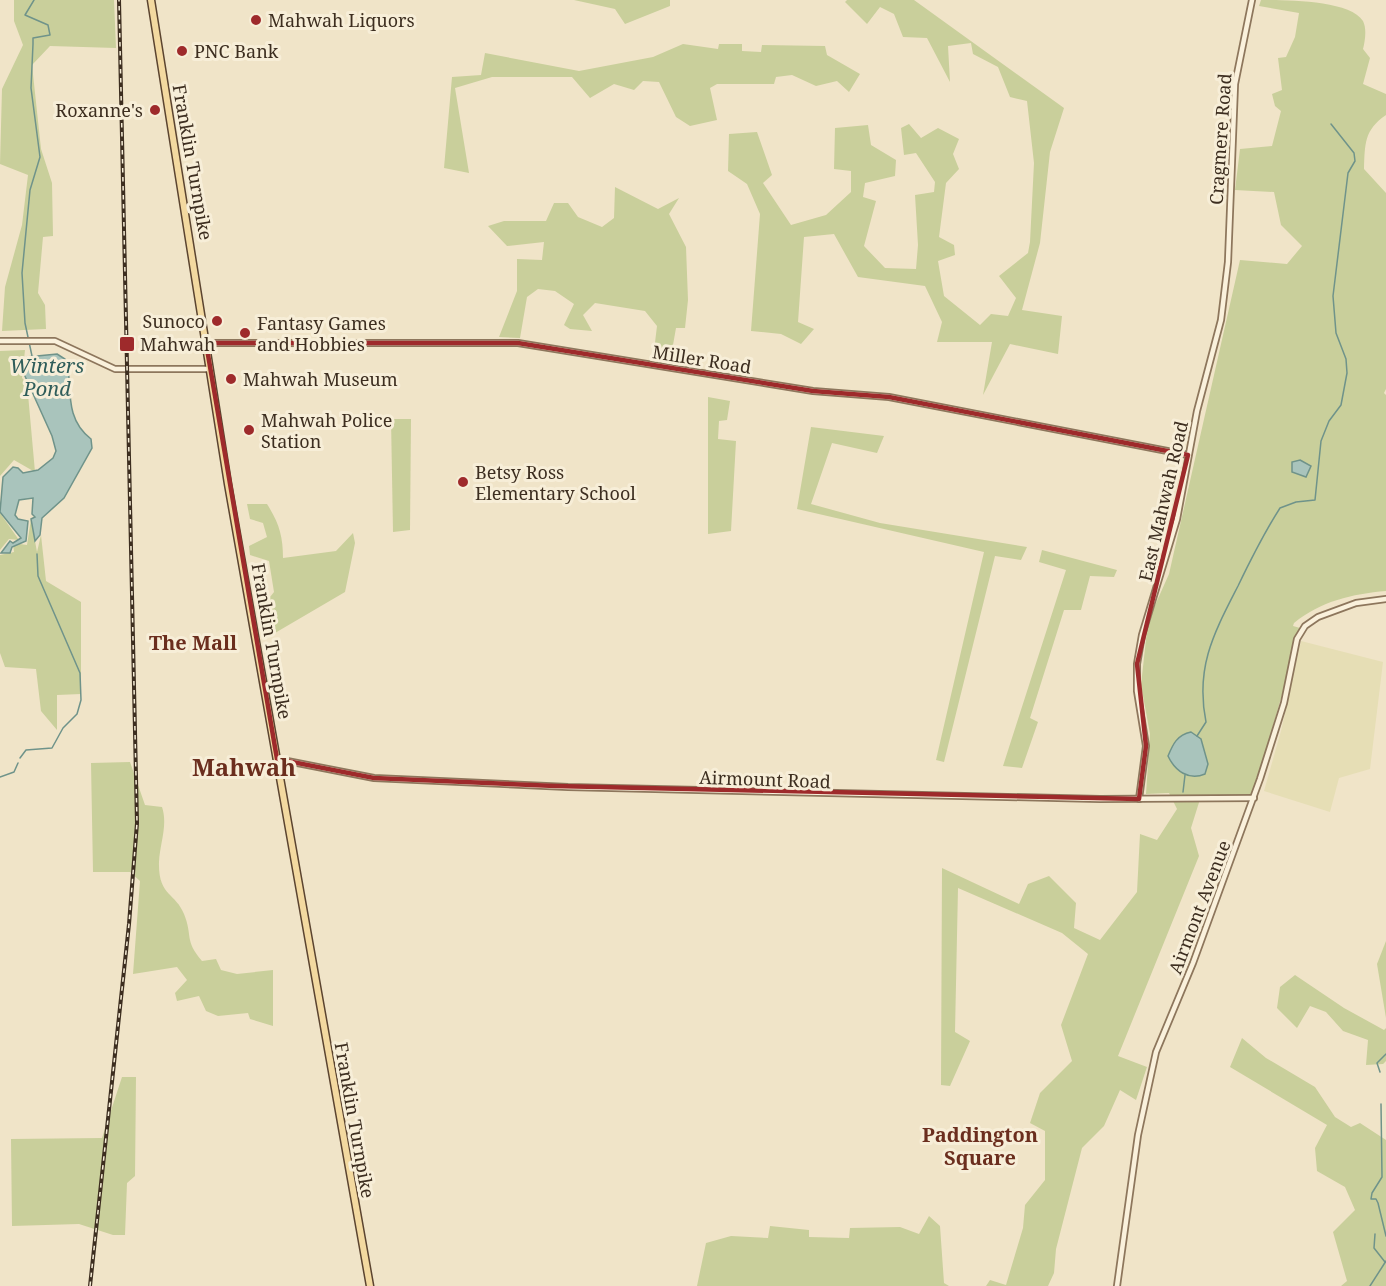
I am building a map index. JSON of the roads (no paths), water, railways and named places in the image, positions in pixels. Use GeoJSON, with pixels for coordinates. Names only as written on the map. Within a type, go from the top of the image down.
{"type":"FeatureCollection","features":[{"type":"Feature","properties":{"kind":"main road","name":"Franklin Turnpike"},"geometry":{"type":"LineString","coordinates":[[151,0],[210,369],[370,1286]]}},
{"type":"Feature","properties":{"kind":"street","name":"Cragmere Road"},"geometry":{"type":"LineString","coordinates":[[1227,245],[1235,84],[1252,0]]}},
{"type":"Feature","properties":{"kind":"street","name":"East Mahwah Road"},"geometry":{"type":"LineString","coordinates":[[1139,799],[1146,746],[1137,691],[1137,664],[1142,635],[1177,519],[1188,455],[1221,320],[1227,245]]}},
{"type":"Feature","properties":{"kind":"street"},"geometry":{"type":"LineString","coordinates":[[0,341],[34,339],[55,341],[115,369],[210,369]]}},
{"type":"Feature","properties":{"kind":"street","name":"Miller Road"},"geometry":{"type":"LineString","coordinates":[[206,343],[518,343],[813,391],[890,397],[1188,455]]}},
{"type":"Feature","properties":{"kind":"street","name":"Airmont Avenue"},"geometry":{"type":"LineString","coordinates":[[1117,1286],[1138,1135],[1156,1052],[1193,963],[1254,798],[1281,712],[1294,646],[1300,633],[1318,617],[1364,600],[1386,598]]}},
{"type":"Feature","properties":{"kind":"street","name":"Airmount Road"},"geometry":{"type":"LineString","coordinates":[[277,759],[374,778],[469,782],[825,794],[1139,799],[1254,798]]}},
{"type":"Feature","properties":{"kind":"water","name":"Winters Pond"},"geometry":{"type":"Polygon","coordinates":[[[57,354],[65,359],[68,365],[71,405],[77,423],[91,439],[92,448],[64,498],[42,518],[40,535],[35,541],[31,519],[35,517],[32,514],[33,498],[19,500],[15,515],[18,519],[28,521],[26,541],[12,547],[10,553],[1,553],[10,541],[13,543],[21,538],[0,512],[3,477],[13,467],[23,473],[38,470],[53,458],[56,451],[52,436],[24,374],[27,357],[57,354]]]}},
{"type":"Feature","properties":{"kind":"water"},"geometry":{"type":"Polygon","coordinates":[[[1300,460],[1311,466],[1306,477],[1292,472],[1292,462],[1300,460]]]}},
{"type":"Feature","properties":{"kind":"water"},"geometry":{"type":"Polygon","coordinates":[[[1191,732],[1201,739],[1208,764],[1205,774],[1199,776],[1183,773],[1174,766],[1168,756],[1176,741],[1182,735],[1191,732]]]}},
{"type":"Feature","properties":{"kind":"waterway"},"geometry":{"type":"LineString","coordinates":[[32,356],[25,323],[22,273],[30,190],[40,157],[31,88],[33,38],[50,35],[48,25],[25,15],[34,0]]}},
{"type":"Feature","properties":{"kind":"waterway"},"geometry":{"type":"LineString","coordinates":[[1197,736],[1206,722],[1203,684],[1214,635],[1253,556],[1280,508],[1296,502],[1315,500],[1321,441],[1329,421],[1341,405],[1347,373],[1346,359],[1336,333],[1333,296],[1348,173],[1355,161],[1354,153],[1331,124]]}},
{"type":"Feature","properties":{"kind":"waterway"},"geometry":{"type":"LineString","coordinates":[[20,758],[26,750],[52,748],[63,728],[77,714],[81,700],[80,673],[38,576],[37,554]]}},
{"type":"Feature","properties":{"kind":"waterway"},"geometry":{"type":"LineString","coordinates":[[0,777],[14,772],[18,763]]}},
{"type":"Feature","properties":{"kind":"waterway"},"geometry":{"type":"LineString","coordinates":[[1183,792],[1185,775]]}},
{"type":"Feature","properties":{"kind":"waterway"},"geometry":{"type":"LineString","coordinates":[[1380,1072],[1377,1063],[1386,1054]]}},
{"type":"Feature","properties":{"kind":"waterway"},"geometry":{"type":"LineString","coordinates":[[1381,1104],[1382,1177],[1371,1199],[1376,1199],[1378,1203],[1386,1236]]}},
{"type":"Feature","properties":{"kind":"waterway"},"geometry":{"type":"LineString","coordinates":[[1375,1234],[1374,1248],[1385,1262]]}},
{"type":"Feature","properties":{"kind":"waterway"},"geometry":{"type":"LineString","coordinates":[[1370,1286],[1386,1261]]}},
{"type":"Feature","properties":{"kind":"railway"},"geometry":{"type":"LineString","coordinates":[[90,1286],[129,924],[137,823],[119,0]]}},
{"type":"Feature","properties":{"kind":"place","name":"Mahwah Liquors"},"geometry":{"type":"Point","coordinates":[256,20]}},
{"type":"Feature","properties":{"kind":"place","name":"PNC Bank"},"geometry":{"type":"Point","coordinates":[182,51]}},
{"type":"Feature","properties":{"kind":"place","name":"Roxanne's"},"geometry":{"type":"Point","coordinates":[155,110]}},
{"type":"Feature","properties":{"kind":"place","name":"Sunoco"},"geometry":{"type":"Point","coordinates":[217,321]}},
{"type":"Feature","properties":{"kind":"place","name":"Fantasy Games and Hobbies"},"geometry":{"type":"Point","coordinates":[245,333]}},
{"type":"Feature","properties":{"kind":"place","name":"Mahwah"},"geometry":{"type":"Point","coordinates":[127,344]}},
{"type":"Feature","properties":{"kind":"place","name":"Mahwah Museum"},"geometry":{"type":"Point","coordinates":[231,379]}},
{"type":"Feature","properties":{"kind":"place","name":"Mahwah Police Station"},"geometry":{"type":"Point","coordinates":[249,430]}},
{"type":"Feature","properties":{"kind":"place","name":"Betsy Ross Elementary School"},"geometry":{"type":"Point","coordinates":[463,482]}},
{"type":"Feature","properties":{"kind":"district","name":"The Mall"},"geometry":{"type":"Point","coordinates":[193,642]}},
{"type":"Feature","properties":{"kind":"district","name":"Mahwah"},"geometry":{"type":"Point","coordinates":[244,766]}},
{"type":"Feature","properties":{"kind":"district","name":"Paddington Square"},"geometry":{"type":"Point","coordinates":[980,1146]}}]}
